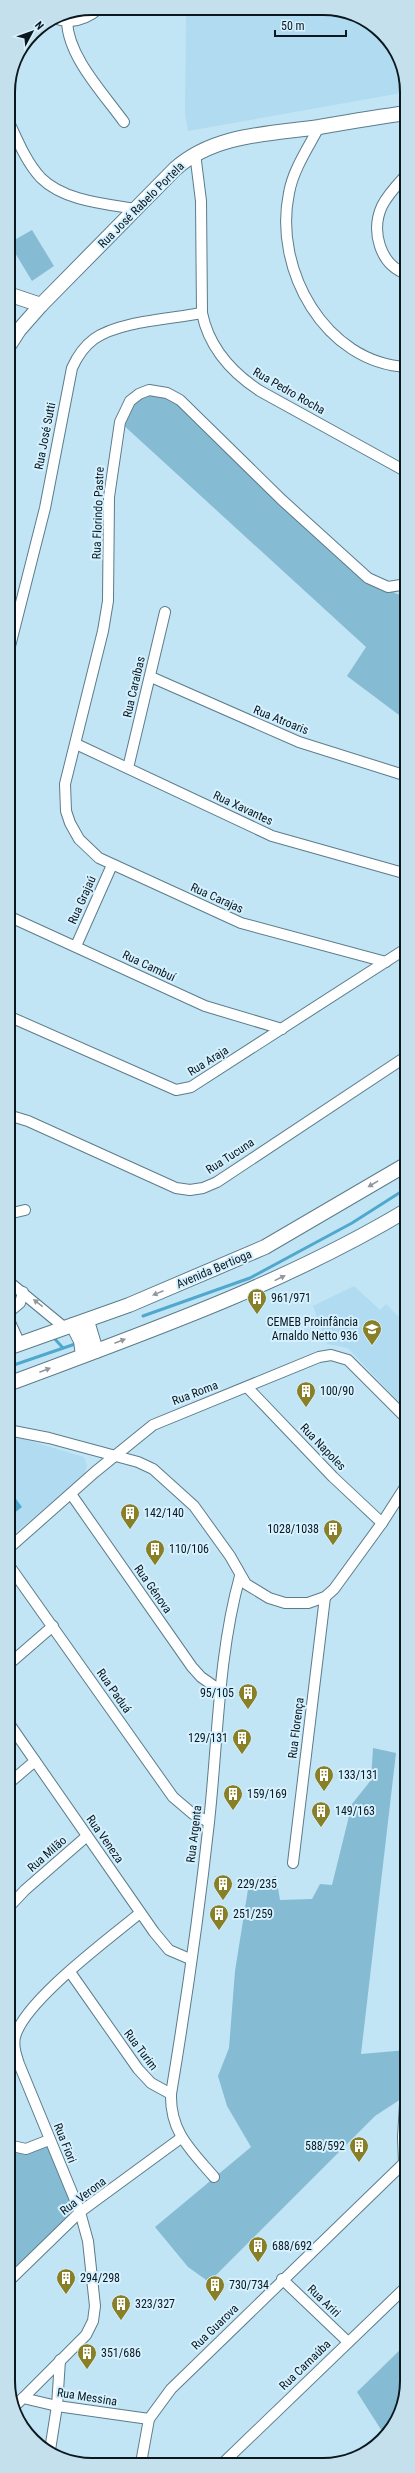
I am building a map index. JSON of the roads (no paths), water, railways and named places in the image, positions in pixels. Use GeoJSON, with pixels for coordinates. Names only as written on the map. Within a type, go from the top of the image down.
{"type":"FeatureCollection","features":[{"type":"Feature","properties":{"kind":"street"},"geometry":{"type":"LineString","coordinates":[[88,15],[80,20],[66,21],[67,31],[74,51],[124,122]]}},
{"type":"Feature","properties":{"kind":"street","name":"Rua José Rabelo Portela"},"geometry":{"type":"LineString","coordinates":[[15,338],[41,305],[175,169],[195,153],[226,141],[400,114]]}},
{"type":"Feature","properties":{"kind":"street"},"geometry":{"type":"LineString","coordinates":[[318,127],[295,175],[289,192],[287,208],[288,242],[292,265],[300,288],[326,326],[338,339],[373,360],[400,366]]}},
{"type":"Feature","properties":{"kind":"street"},"geometry":{"type":"LineString","coordinates":[[15,134],[29,161],[50,186],[71,195],[136,209]]}},
{"type":"Feature","properties":{"kind":"street","name":"Rua Pedro Rocha"},"geometry":{"type":"LineString","coordinates":[[195,153],[201,201],[202,313],[205,326],[217,351],[242,380],[400,468]]}},
{"type":"Feature","properties":{"kind":"street"},"geometry":{"type":"LineString","coordinates":[[400,183],[382,206],[377,230],[385,258],[393,267],[400,270]]}},
{"type":"Feature","properties":{"kind":"street"},"geometry":{"type":"LineString","coordinates":[[15,296],[41,305]]}},
{"type":"Feature","properties":{"kind":"street"},"geometry":{"type":"LineString","coordinates":[[15,306],[32,315]]}},
{"type":"Feature","properties":{"kind":"street","name":"Rua José Sutti"},"geometry":{"type":"LineString","coordinates":[[15,626],[45,508],[72,368],[78,356],[95,338],[115,329],[202,313]]}},
{"type":"Feature","properties":{"kind":"street","name":"Rua Florindo Pastre"},"geometry":{"type":"LineString","coordinates":[[66,811],[65,784],[103,631],[108,601],[109,497],[115,449],[124,410],[139,394],[149,390],[159,390],[180,400],[282,500],[368,578],[388,587],[400,585]]}},
{"type":"Feature","properties":{"kind":"street","name":"Rua Caraíbas"},"geometry":{"type":"LineString","coordinates":[[128,768],[151,677],[164,612]]}},
{"type":"Feature","properties":{"kind":"street","name":"Rua Atroaris"},"geometry":{"type":"LineString","coordinates":[[151,677],[299,742],[400,774]]}},
{"type":"Feature","properties":{"kind":"street","name":"Rua Xavantes"},"geometry":{"type":"LineString","coordinates":[[76,744],[272,836],[400,872]]}},
{"type":"Feature","properties":{"kind":"street","name":"Rua Carajas"},"geometry":{"type":"LineString","coordinates":[[66,811],[70,823],[79,839],[99,858],[112,865],[241,923],[386,962]]}},
{"type":"Feature","properties":{"kind":"street","name":"Rua Grajaú"},"geometry":{"type":"LineString","coordinates":[[76,946],[112,865]]}},
{"type":"Feature","properties":{"kind":"street","name":"Rua Cambuí"},"geometry":{"type":"LineString","coordinates":[[15,919],[205,1006],[282,1029]]}},
{"type":"Feature","properties":{"kind":"street","name":"Rua Araja"},"geometry":{"type":"LineString","coordinates":[[15,1019],[176,1090],[191,1087],[400,953]]}},
{"type":"Feature","properties":{"kind":"street","name":"Rua Tucuna"},"geometry":{"type":"LineString","coordinates":[[15,1117],[28,1121],[159,1182],[190,1190],[203,1188],[217,1182],[400,1061]]}},
{"type":"Feature","properties":{"kind":"street","name":"Avenida Bertioga"},"geometry":{"type":"LineString","coordinates":[[15,1346],[87,1321],[162,1292],[264,1247],[400,1168]]}},
{"type":"Feature","properties":{"kind":"street"},"geometry":{"type":"LineString","coordinates":[[15,1212],[26,1210]]}},
{"type":"Feature","properties":{"kind":"street"},"geometry":{"type":"LineString","coordinates":[[15,1381],[264,1285],[317,1260],[400,1214]]}},
{"type":"Feature","properties":{"kind":"street"},"geometry":{"type":"LineString","coordinates":[[15,1286],[69,1326],[78,1335],[90,1353]]}},
{"type":"Feature","properties":{"kind":"street"},"geometry":{"type":"LineString","coordinates":[[15,1307],[20,1303],[24,1292]]}},
{"type":"Feature","properties":{"kind":"street"},"geometry":{"type":"LineString","coordinates":[[87,1321],[90,1353]]}},
{"type":"Feature","properties":{"kind":"street","name":"Rua Roma"},"geometry":{"type":"LineString","coordinates":[[15,1543],[114,1456],[153,1425],[319,1357],[338,1356],[355,1366],[400,1412]]}},
{"type":"Feature","properties":{"kind":"street","name":"Rua Napoles"},"geometry":{"type":"LineString","coordinates":[[247,1387],[333,1477],[382,1523]]}},
{"type":"Feature","properties":{"kind":"street"},"geometry":{"type":"LineString","coordinates":[[15,1431],[49,1438],[114,1456],[153,1469],[169,1481],[194,1506],[230,1556],[240,1576],[253,1590],[285,1603],[308,1603],[325,1597],[334,1589],[382,1523],[400,1495]]}},
{"type":"Feature","properties":{"kind":"street","name":"Rua Gênova"},"geometry":{"type":"LineString","coordinates":[[71,1494],[192,1667],[201,1677],[221,1691]]}},
{"type":"Feature","properties":{"kind":"street","name":"Rua Paduá"},"geometry":{"type":"LineString","coordinates":[[15,1574],[173,1797],[193,1814],[209,1822]]}},
{"type":"Feature","properties":{"kind":"street","name":"Rua Argenta"},"geometry":{"type":"LineString","coordinates":[[171,2094],[209,1822],[221,1691],[234,1599],[240,1576]]}},
{"type":"Feature","properties":{"kind":"street","name":"Rua Florença"},"geometry":{"type":"LineString","coordinates":[[293,1863],[325,1597]]}},
{"type":"Feature","properties":{"kind":"street"},"geometry":{"type":"LineString","coordinates":[[15,1659],[53,1626]]}},
{"type":"Feature","properties":{"kind":"street","name":"Rua Veneza"},"geometry":{"type":"LineString","coordinates":[[15,1732],[140,1913],[169,1950],[190,1958]]}},
{"type":"Feature","properties":{"kind":"street"},"geometry":{"type":"LineString","coordinates":[[15,1778],[35,1761]]}},
{"type":"Feature","properties":{"kind":"street","name":"Rua Milão"},"geometry":{"type":"LineString","coordinates":[[15,1901],[25,1890],[87,1836]]}},
{"type":"Feature","properties":{"kind":"street","name":"Rua Fiori"},"geometry":{"type":"LineString","coordinates":[[19,2402],[86,2335],[93,2321],[95,2306],[88,2241],[80,2212],[18,2064],[15,2038],[21,2023],[35,2006],[70,1972],[140,1913]]}},
{"type":"Feature","properties":{"kind":"street","name":"Rua Turim"},"geometry":{"type":"LineString","coordinates":[[70,1972],[138,2069],[151,2084],[171,2094]]}},
{"type":"Feature","properties":{"kind":"street"},"geometry":{"type":"LineString","coordinates":[[171,2094],[171,2108],[181,2138],[214,2177]]}},
{"type":"Feature","properties":{"kind":"street","name":"Rua Verona"},"geometry":{"type":"LineString","coordinates":[[15,2275],[80,2212],[181,2138]]}},
{"type":"Feature","properties":{"kind":"street"},"geometry":{"type":"LineString","coordinates":[[15,2147],[26,2149],[49,2140]]}},
{"type":"Feature","properties":{"kind":"street","name":"Rua Guarova"},"geometry":{"type":"LineString","coordinates":[[141,2458],[149,2419],[171,2389],[282,2279],[400,2167]]}},
{"type":"Feature","properties":{"kind":"street","name":"Rua Ariri"},"geometry":{"type":"LineString","coordinates":[[282,2279],[348,2342]]}},
{"type":"Feature","properties":{"kind":"street","name":"Rua Carnaúba"},"geometry":{"type":"LineString","coordinates":[[228,2458],[400,2293]]}},
{"type":"Feature","properties":{"kind":"street"},"geometry":{"type":"LineString","coordinates":[[51,2446],[57,2406],[60,2360]]}},
{"type":"Feature","properties":{"kind":"street","name":"Rua Messina"},"geometry":{"type":"LineString","coordinates":[[19,2402],[149,2419]]}},
{"type":"Feature","properties":{"kind":"waterway"},"geometry":{"type":"LineString","coordinates":[[143,1316],[250,1278],[352,1223],[400,1192]]}},
{"type":"Feature","properties":{"kind":"waterway"},"geometry":{"type":"LineString","coordinates":[[54,1338],[63,1348]]}},
{"type":"Feature","properties":{"kind":"waterway"},"geometry":{"type":"LineString","coordinates":[[15,1365],[78,1343]]}},
{"type":"Feature","properties":{"kind":"place","name":"961/971"},"geometry":{"type":"Point","coordinates":[257,1315]}},
{"type":"Feature","properties":{"kind":"place","name":"CEMEB Proinfância Arnaldo Netto 936"},"geometry":{"type":"Point","coordinates":[372,1346]}},
{"type":"Feature","properties":{"kind":"place","name":"100/90"},"geometry":{"type":"Point","coordinates":[306,1408]}},
{"type":"Feature","properties":{"kind":"place","name":"142/140"},"geometry":{"type":"Point","coordinates":[130,1530]}},
{"type":"Feature","properties":{"kind":"place","name":"1028/1038"},"geometry":{"type":"Point","coordinates":[333,1546]}},
{"type":"Feature","properties":{"kind":"place","name":"110/106"},"geometry":{"type":"Point","coordinates":[155,1566]}},
{"type":"Feature","properties":{"kind":"place","name":"95/105"},"geometry":{"type":"Point","coordinates":[248,1710]}},
{"type":"Feature","properties":{"kind":"place","name":"129/131"},"geometry":{"type":"Point","coordinates":[242,1755]}},
{"type":"Feature","properties":{"kind":"place","name":"133/131"},"geometry":{"type":"Point","coordinates":[324,1792]}},
{"type":"Feature","properties":{"kind":"place","name":"159/169"},"geometry":{"type":"Point","coordinates":[233,1811]}},
{"type":"Feature","properties":{"kind":"place","name":"149/163"},"geometry":{"type":"Point","coordinates":[321,1828]}},
{"type":"Feature","properties":{"kind":"place","name":"229/235"},"geometry":{"type":"Point","coordinates":[223,1901]}},
{"type":"Feature","properties":{"kind":"place","name":"251/259"},"geometry":{"type":"Point","coordinates":[219,1931]}},
{"type":"Feature","properties":{"kind":"place","name":"588/592"},"geometry":{"type":"Point","coordinates":[359,2163]}},
{"type":"Feature","properties":{"kind":"place","name":"688/692"},"geometry":{"type":"Point","coordinates":[258,2263]}},
{"type":"Feature","properties":{"kind":"place","name":"294/298"},"geometry":{"type":"Point","coordinates":[66,2295]}},
{"type":"Feature","properties":{"kind":"place","name":"730/734"},"geometry":{"type":"Point","coordinates":[215,2302]}},
{"type":"Feature","properties":{"kind":"place","name":"323/327"},"geometry":{"type":"Point","coordinates":[121,2321]}},
{"type":"Feature","properties":{"kind":"place","name":"351/686"},"geometry":{"type":"Point","coordinates":[87,2370]}}]}
